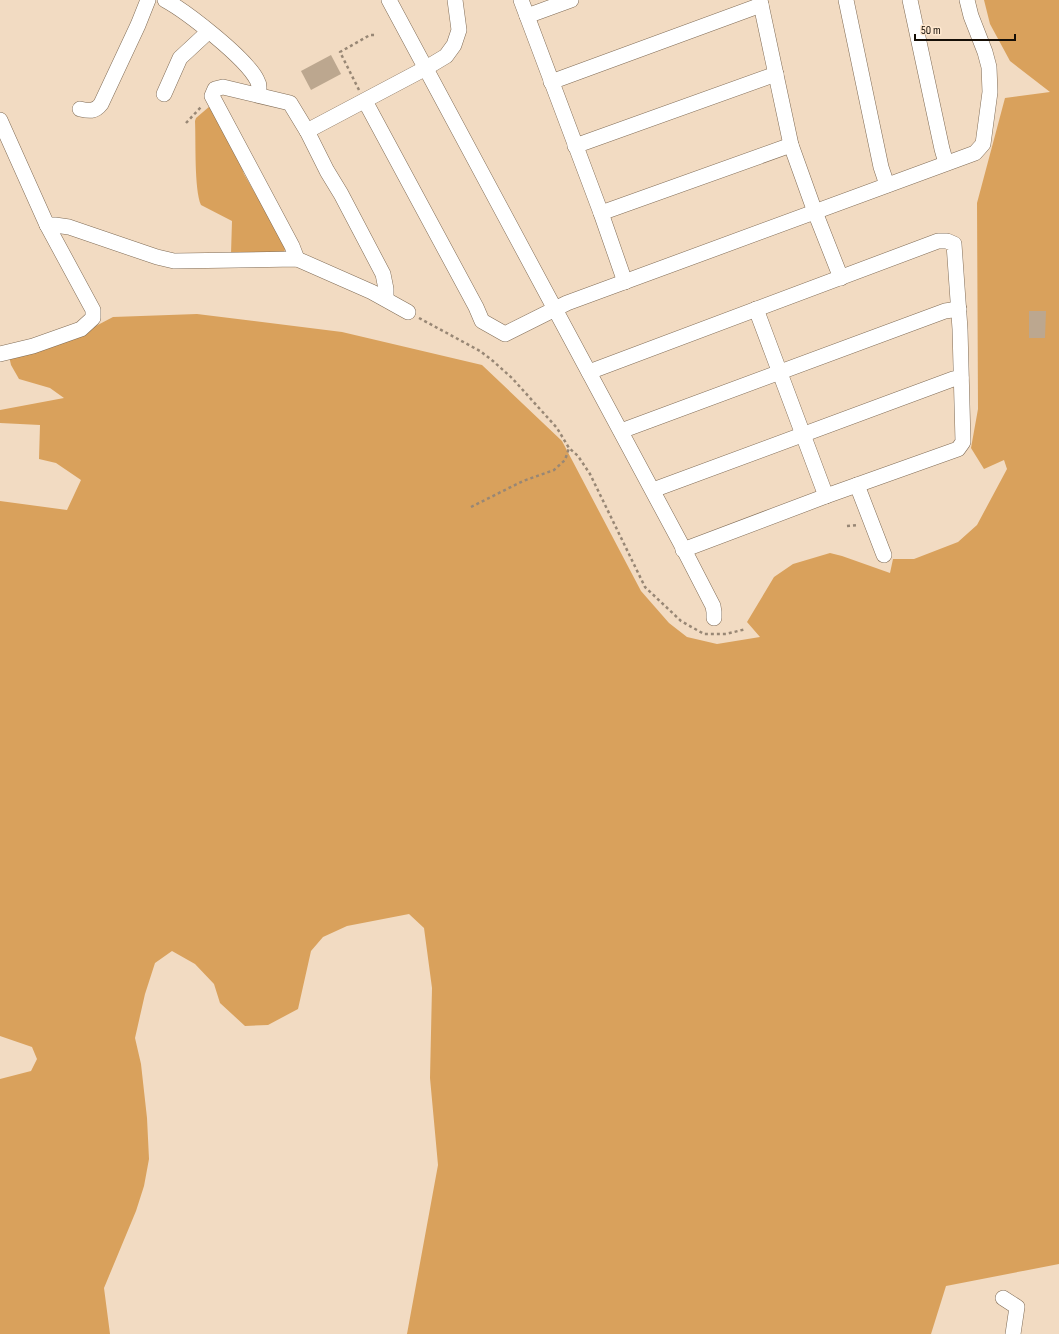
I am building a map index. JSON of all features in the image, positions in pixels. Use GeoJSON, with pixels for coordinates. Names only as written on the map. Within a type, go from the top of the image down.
{"type":"FeatureCollection","features":[{"type":"Feature","properties":{"kind":"street"},"geometry":{"type":"LineString","coordinates":[[80,109],[90,111],[97,109],[101,104],[148,0]]}},
{"type":"Feature","properties":{"kind":"street"},"geometry":{"type":"LineString","coordinates":[[165,0],[177,7],[232,52],[252,73],[258,82],[258,96]]}},
{"type":"Feature","properties":{"kind":"street"},"geometry":{"type":"LineString","coordinates":[[389,0],[653,490],[713,606],[714,618]]}},
{"type":"Feature","properties":{"kind":"street"},"geometry":{"type":"LineString","coordinates":[[307,132],[363,96],[426,68],[446,56],[457,39],[459,24],[455,0]]}},
{"type":"Feature","properties":{"kind":"street"},"geometry":{"type":"LineString","coordinates":[[521,0],[601,213],[625,282]]}},
{"type":"Feature","properties":{"kind":"street"},"geometry":{"type":"LineString","coordinates":[[527,16],[571,0]]}},
{"type":"Feature","properties":{"kind":"street"},"geometry":{"type":"LineString","coordinates":[[846,0],[881,167],[887,185]]}},
{"type":"Feature","properties":{"kind":"street"},"geometry":{"type":"LineString","coordinates":[[910,0],[946,163]]}},
{"type":"Feature","properties":{"kind":"street"},"geometry":{"type":"LineString","coordinates":[[363,96],[476,307],[482,321],[505,334],[555,309],[974,153],[983,144],[990,92],[989,67],[967,0]]}},
{"type":"Feature","properties":{"kind":"street"},"geometry":{"type":"LineString","coordinates":[[551,82],[760,3],[791,145],[841,278]]}},
{"type":"Feature","properties":{"kind":"street"},"geometry":{"type":"LineString","coordinates":[[164,94],[180,58],[208,32]]}},
{"type":"Feature","properties":{"kind":"street"},"geometry":{"type":"LineString","coordinates":[[575,146],[776,74]]}},
{"type":"Feature","properties":{"kind":"street"},"geometry":{"type":"LineString","coordinates":[[297,259],[292,246],[212,96],[215,89],[223,87],[290,103],[307,132],[326,171],[341,194],[382,274],[386,289],[386,299]]}},
{"type":"Feature","properties":{"kind":"street"},"geometry":{"type":"LineString","coordinates":[[0,120],[47,225],[93,310],[93,318],[81,329],[33,346],[0,354]]}},
{"type":"Feature","properties":{"kind":"street"},"geometry":{"type":"LineString","coordinates":[[601,213],[791,145]]}},
{"type":"Feature","properties":{"kind":"street"},"geometry":{"type":"LineString","coordinates":[[47,225],[55,224],[69,227],[157,257],[174,261],[297,259],[386,299],[408,312]]}},
{"type":"Feature","properties":{"kind":"street"},"geometry":{"type":"LineString","coordinates":[[590,372],[938,241],[947,241],[954,244],[959,309],[963,442],[958,449],[826,496],[684,550]]}},
{"type":"Feature","properties":{"kind":"street"},"geometry":{"type":"LineString","coordinates":[[756,309],[826,496]]}},
{"type":"Feature","properties":{"kind":"street"},"geometry":{"type":"LineString","coordinates":[[621,431],[945,311],[959,309]]}},
{"type":"Feature","properties":{"kind":"street"},"geometry":{"type":"LineString","coordinates":[[653,490],[953,379],[961,378]]}},
{"type":"Feature","properties":{"kind":"street"},"geometry":{"type":"LineString","coordinates":[[857,485],[884,555]]}},
{"type":"Feature","properties":{"kind":"street"},"geometry":{"type":"LineString","coordinates":[[1002,1298],[1017,1307],[1013,1334]]}},
{"type":"Feature","properties":{"kind":"path"},"geometry":{"type":"LineString","coordinates":[[363,96],[340,52],[370,35],[375,35]]}},
{"type":"Feature","properties":{"kind":"path"},"geometry":{"type":"LineString","coordinates":[[186,123],[212,96]]}},
{"type":"Feature","properties":{"kind":"path"},"geometry":{"type":"LineString","coordinates":[[408,312],[480,351],[493,361],[512,378],[557,428],[569,448],[578,456],[590,474],[645,587],[681,622],[704,634],[726,634],[746,629]]}},
{"type":"Feature","properties":{"kind":"path"},"geometry":{"type":"LineString","coordinates":[[471,507],[523,481],[554,470],[568,455],[569,448]]}},
{"type":"Feature","properties":{"kind":"shaded area"},"geometry":{"type":"Polygon","coordinates":[[[984,0],[1059,0],[1059,1264],[946,1286],[931,1334],[407,1334],[438,1165],[430,1078],[432,988],[424,928],[409,914],[347,926],[323,937],[311,951],[298,1009],[268,1025],[245,1026],[220,1003],[214,984],[195,964],[172,951],[155,963],[145,994],[135,1038],[141,1064],[147,1118],[149,1159],[144,1186],[136,1211],[104,1288],[110,1334],[0,1334],[0,1079],[31,1071],[37,1059],[32,1047],[0,1036],[0,501],[67,510],[81,480],[56,463],[39,459],[40,425],[0,423],[0,410],[64,398],[50,388],[19,379],[11,365],[9,356],[71,339],[113,317],[197,314],[342,332],[482,365],[562,441],[641,591],[669,623],[687,637],[717,644],[760,637],[747,622],[774,577],[793,564],[830,553],[890,573],[893,559],[914,559],[958,542],[977,525],[1007,469],[1004,460],[984,469],[971,448],[978,409],[977,203],[1005,98],[1050,92],[1010,61],[990,24],[984,0]]]}},
{"type":"Feature","properties":{"kind":"shaded area"},"geometry":{"type":"Polygon","coordinates":[[[210,106],[240,163],[244,174],[284,243],[285,250],[283,253],[231,254],[232,221],[201,205],[196,176],[195,121],[196,118],[210,106]]]}},
{"type":"Feature","properties":{"kind":"building"},"geometry":{"type":"Polygon","coordinates":[[[331,55],[341,74],[311,90],[301,71],[331,55]]]}},
{"type":"Feature","properties":{"kind":"building"},"geometry":{"type":"Polygon","coordinates":[[[1029,311],[1046,311],[1045,338],[1029,338],[1029,311]]]}}]}
